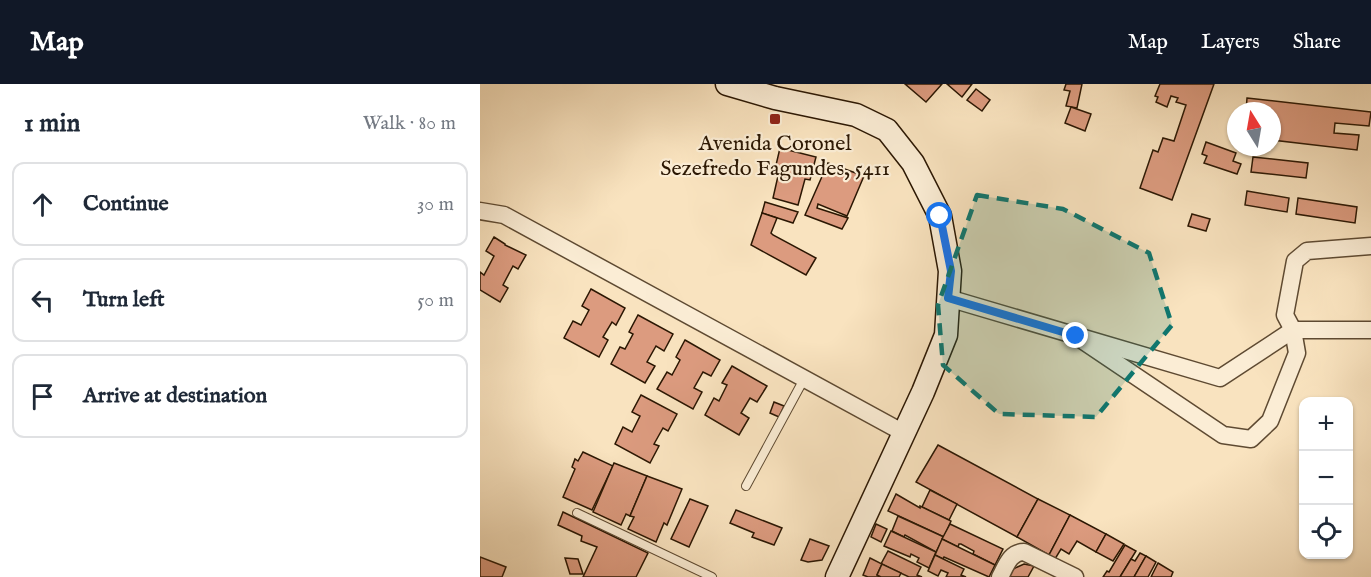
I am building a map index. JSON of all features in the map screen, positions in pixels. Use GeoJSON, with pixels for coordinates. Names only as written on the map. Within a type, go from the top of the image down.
{"type":"FeatureCollection","features":[{"type":"Feature","properties":{"kind":"main road"},"geometry":{"type":"LineString","coordinates":[[727,84],[775,98],[856,116],[887,130],[914,163],[940,216],[951,271],[946,335],[904,433],[837,577]]}},
{"type":"Feature","properties":{"kind":"street"},"geometry":{"type":"LineString","coordinates":[[480,211],[504,215],[904,433]]}},
{"type":"Feature","properties":{"kind":"street"},"geometry":{"type":"LineString","coordinates":[[1076,336],[1223,435],[1251,439],[1269,422],[1297,353],[1293,330],[1285,315],[1295,261],[1307,251],[1371,246]]}},
{"type":"Feature","properties":{"kind":"street"},"geometry":{"type":"LineString","coordinates":[[948,298],[1220,378],[1293,330],[1371,330]]}},
{"type":"Feature","properties":{"kind":"street"},"geometry":{"type":"LineString","coordinates":[[1000,577],[1012,555],[1018,552],[1024,552],[1075,577]]}},
{"type":"Feature","properties":{"kind":"lane"},"geometry":{"type":"LineString","coordinates":[[746,486],[804,379]]}},
{"type":"Feature","properties":{"kind":"lane"},"geometry":{"type":"LineString","coordinates":[[577,513],[653,547],[712,577]]}},
{"type":"Feature","properties":{"kind":"highlighted area"},"geometry":{"type":"Polygon","coordinates":[[[977,195],[1063,209],[1149,253],[1172,325],[1096,417],[999,414],[943,365],[938,305],[977,195]]]}},
{"type":"Feature","properties":{"kind":"building"},"geometry":{"type":"Polygon","coordinates":[[[905,84],[942,84],[926,102],[905,84]]]}},
{"type":"Feature","properties":{"kind":"building"},"geometry":{"type":"Polygon","coordinates":[[[947,84],[972,84],[962,97],[947,84]]]}},
{"type":"Feature","properties":{"kind":"building"},"geometry":{"type":"Polygon","coordinates":[[[1066,84],[1082,84],[1077,108],[1066,106],[1070,91],[1064,90],[1066,84]]]}},
{"type":"Feature","properties":{"kind":"building"},"geometry":{"type":"Polygon","coordinates":[[[1160,84],[1214,84],[1172,200],[1140,188],[1153,150],[1158,152],[1163,138],[1174,141],[1186,105],[1176,102],[1178,98],[1171,96],[1167,107],[1156,102],[1158,97],[1155,96],[1160,84]]]}},
{"type":"Feature","properties":{"kind":"building"},"geometry":{"type":"Polygon","coordinates":[[[976,89],[990,100],[982,111],[967,100],[976,89]]]}},
{"type":"Feature","properties":{"kind":"building"},"geometry":{"type":"Polygon","coordinates":[[[1247,98],[1371,112],[1369,126],[1335,123],[1334,133],[1359,135],[1357,150],[1281,141],[1281,102],[1247,102],[1247,98]]]}},
{"type":"Feature","properties":{"kind":"building"},"geometry":{"type":"Polygon","coordinates":[[[1071,107],[1091,114],[1085,131],[1065,123],[1071,107]]]}},
{"type":"Feature","properties":{"kind":"building"},"geometry":{"type":"Polygon","coordinates":[[[1206,142],[1227,150],[1227,156],[1235,156],[1233,161],[1241,164],[1237,174],[1204,163],[1207,156],[1202,154],[1206,142]]]}},
{"type":"Feature","properties":{"kind":"building"},"geometry":{"type":"Polygon","coordinates":[[[780,148],[816,157],[810,180],[805,179],[798,205],[773,198],[778,176],[775,175],[780,148]]]}},
{"type":"Feature","properties":{"kind":"building"},"geometry":{"type":"Polygon","coordinates":[[[1253,157],[1308,163],[1306,178],[1251,172],[1253,157]]]}},
{"type":"Feature","properties":{"kind":"building"},"geometry":{"type":"Polygon","coordinates":[[[828,163],[864,176],[847,216],[818,204],[817,208],[848,218],[842,229],[805,215],[828,163]]]}},
{"type":"Feature","properties":{"kind":"building"},"geometry":{"type":"Polygon","coordinates":[[[1247,191],[1289,198],[1287,212],[1245,205],[1247,191]]]}},
{"type":"Feature","properties":{"kind":"building"},"geometry":{"type":"Polygon","coordinates":[[[1298,198],[1357,207],[1355,223],[1296,214],[1298,198]]]}},
{"type":"Feature","properties":{"kind":"building"},"geometry":{"type":"Polygon","coordinates":[[[765,202],[798,212],[793,223],[762,213],[765,202]]]}},
{"type":"Feature","properties":{"kind":"building"},"geometry":{"type":"Polygon","coordinates":[[[762,213],[777,218],[771,233],[773,235],[816,258],[806,275],[751,245],[762,213]]]}},
{"type":"Feature","properties":{"kind":"building"},"geometry":{"type":"Polygon","coordinates":[[[1192,214],[1210,219],[1206,231],[1188,226],[1192,214]]]}},
{"type":"Feature","properties":{"kind":"building"},"geometry":{"type":"Polygon","coordinates":[[[494,237],[526,255],[518,269],[513,266],[503,285],[508,288],[500,302],[480,290],[480,272],[484,275],[494,256],[486,251],[494,237]]]}},
{"type":"Feature","properties":{"kind":"building"},"geometry":{"type":"Polygon","coordinates":[[[591,289],[625,308],[616,325],[612,322],[603,337],[608,340],[599,357],[564,338],[573,321],[581,325],[589,310],[582,306],[591,289]]]}},
{"type":"Feature","properties":{"kind":"building"},"geometry":{"type":"Polygon","coordinates":[[[638,315],[673,334],[664,351],[656,346],[647,362],[655,366],[645,383],[611,364],[620,347],[625,349],[633,334],[629,332],[638,315]]]}},
{"type":"Feature","properties":{"kind":"building"},"geometry":{"type":"Polygon","coordinates":[[[685,340],[720,360],[711,376],[703,372],[694,388],[702,392],[693,409],[657,389],[667,372],[672,375],[680,360],[676,357],[685,340]]]}},
{"type":"Feature","properties":{"kind":"building"},"geometry":{"type":"Polygon","coordinates":[[[732,366],[767,386],[757,402],[750,398],[741,413],[749,418],[739,435],[705,415],[714,398],[719,401],[727,385],[722,383],[732,366]]]}},
{"type":"Feature","properties":{"kind":"building"},"geometry":{"type":"Polygon","coordinates":[[[641,395],[677,414],[668,431],[663,428],[654,444],[659,446],[650,463],[615,444],[623,427],[632,432],[640,416],[632,412],[641,395]]]}},
{"type":"Feature","properties":{"kind":"building"},"geometry":{"type":"Polygon","coordinates":[[[774,402],[784,406],[779,417],[770,413],[774,402]]]}},
{"type":"Feature","properties":{"kind":"building"},"geometry":{"type":"Polygon","coordinates":[[[938,445],[1038,499],[1017,537],[916,482],[938,445]]]}},
{"type":"Feature","properties":{"kind":"building"},"geometry":{"type":"Polygon","coordinates":[[[583,452],[613,466],[592,510],[563,497],[575,469],[572,467],[575,459],[578,461],[583,452]]]}},
{"type":"Feature","properties":{"kind":"building"},"geometry":{"type":"Polygon","coordinates":[[[614,463],[647,476],[630,516],[626,514],[621,525],[593,512],[614,463]]]}},
{"type":"Feature","properties":{"kind":"building"},"geometry":{"type":"Polygon","coordinates":[[[647,476],[682,489],[667,525],[664,523],[656,542],[628,529],[634,517],[630,516],[647,476]]]}},
{"type":"Feature","properties":{"kind":"building"},"geometry":{"type":"Polygon","coordinates":[[[930,490],[957,504],[949,520],[922,507],[930,490]]]}},
{"type":"Feature","properties":{"kind":"building"},"geometry":{"type":"Polygon","coordinates":[[[896,494],[920,508],[920,506],[951,521],[944,537],[888,511],[896,494]]]}},
{"type":"Feature","properties":{"kind":"building"},"geometry":{"type":"Polygon","coordinates":[[[690,499],[708,506],[689,547],[671,539],[690,499]]]}},
{"type":"Feature","properties":{"kind":"building"},"geometry":{"type":"Polygon","coordinates":[[[1038,499],[1070,515],[1049,555],[1017,537],[1038,499]]]}},
{"type":"Feature","properties":{"kind":"building"},"geometry":{"type":"Polygon","coordinates":[[[736,510],[782,528],[774,545],[752,537],[754,533],[730,523],[736,510]]]}},
{"type":"Feature","properties":{"kind":"building"},"geometry":{"type":"Polygon","coordinates":[[[563,512],[648,553],[636,577],[583,577],[597,547],[581,541],[582,536],[558,525],[563,512]]]}},
{"type":"Feature","properties":{"kind":"building"},"geometry":{"type":"Polygon","coordinates":[[[1070,515],[1106,534],[1096,552],[1077,541],[1069,554],[1061,549],[1055,559],[1049,555],[1070,515]]]}},
{"type":"Feature","properties":{"kind":"building"},"geometry":{"type":"Polygon","coordinates":[[[898,516],[944,537],[936,552],[905,535],[904,537],[892,531],[898,516]]]}},
{"type":"Feature","properties":{"kind":"building"},"geometry":{"type":"Polygon","coordinates":[[[876,524],[887,529],[881,542],[871,537],[876,524]]]}},
{"type":"Feature","properties":{"kind":"building"},"geometry":{"type":"Polygon","coordinates":[[[950,524],[1003,549],[995,565],[973,554],[974,551],[961,544],[958,547],[942,539],[950,524]]]}},
{"type":"Feature","properties":{"kind":"building"},"geometry":{"type":"Polygon","coordinates":[[[891,531],[936,552],[929,568],[917,562],[919,558],[911,554],[910,557],[884,546],[891,531]]]}},
{"type":"Feature","properties":{"kind":"building"},"geometry":{"type":"Polygon","coordinates":[[[1106,534],[1124,544],[1113,561],[1096,552],[1106,534]]]}},
{"type":"Feature","properties":{"kind":"building"},"geometry":{"type":"Polygon","coordinates":[[[810,539],[829,546],[822,560],[808,562],[801,560],[810,539]]]}},
{"type":"Feature","properties":{"kind":"building"},"geometry":{"type":"Polygon","coordinates":[[[942,539],[995,565],[989,577],[935,555],[942,539]]]}},
{"type":"Feature","properties":{"kind":"building"},"geometry":{"type":"Polygon","coordinates":[[[1125,545],[1136,551],[1120,577],[1103,577],[1107,571],[1109,572],[1125,545]]]}},
{"type":"Feature","properties":{"kind":"building"},"geometry":{"type":"Polygon","coordinates":[[[888,551],[921,567],[917,575],[922,577],[909,577],[881,564],[888,551]]]}},
{"type":"Feature","properties":{"kind":"building"},"geometry":{"type":"Polygon","coordinates":[[[1140,553],[1146,556],[1134,577],[1120,577],[1131,559],[1135,561],[1140,553]]]}},
{"type":"Feature","properties":{"kind":"building"},"geometry":{"type":"Polygon","coordinates":[[[935,555],[964,569],[961,575],[966,577],[946,577],[948,573],[941,570],[938,576],[928,571],[935,555]]]}},
{"type":"Feature","properties":{"kind":"building"},"geometry":{"type":"Polygon","coordinates":[[[1146,556],[1156,562],[1148,577],[1134,577],[1146,556]]]}},
{"type":"Feature","properties":{"kind":"building"},"geometry":{"type":"Polygon","coordinates":[[[480,557],[506,567],[502,577],[480,577],[480,557]]]}},
{"type":"Feature","properties":{"kind":"building"},"geometry":{"type":"Polygon","coordinates":[[[565,558],[578,559],[583,574],[570,574],[565,558]]]}},
{"type":"Feature","properties":{"kind":"building"},"geometry":{"type":"Polygon","coordinates":[[[870,558],[882,564],[877,575],[881,577],[863,575],[870,558]]]}},
{"type":"Feature","properties":{"kind":"building"},"geometry":{"type":"Polygon","coordinates":[[[1158,563],[1173,572],[1171,577],[1151,577],[1158,563]]]}},
{"type":"Feature","properties":{"kind":"building"},"geometry":{"type":"Polygon","coordinates":[[[882,564],[901,573],[899,577],[877,575],[882,564]]]}},
{"type":"Feature","properties":{"kind":"building"},"geometry":{"type":"Polygon","coordinates":[[[1024,564],[1034,566],[1028,577],[1009,577],[1013,569],[1024,564]]]}},
{"type":"Feature","properties":{"kind":"place","name":"Avenida Coronel Sezefredo Fagundes, 5411"},"geometry":{"type":"Point","coordinates":[775,119]}},
{"type":"Feature","properties":{"kind":"route"},"geometry":{"type":"LineString","coordinates":[[940,216],[951,271],[948,298],[1076,336]]}}]}
